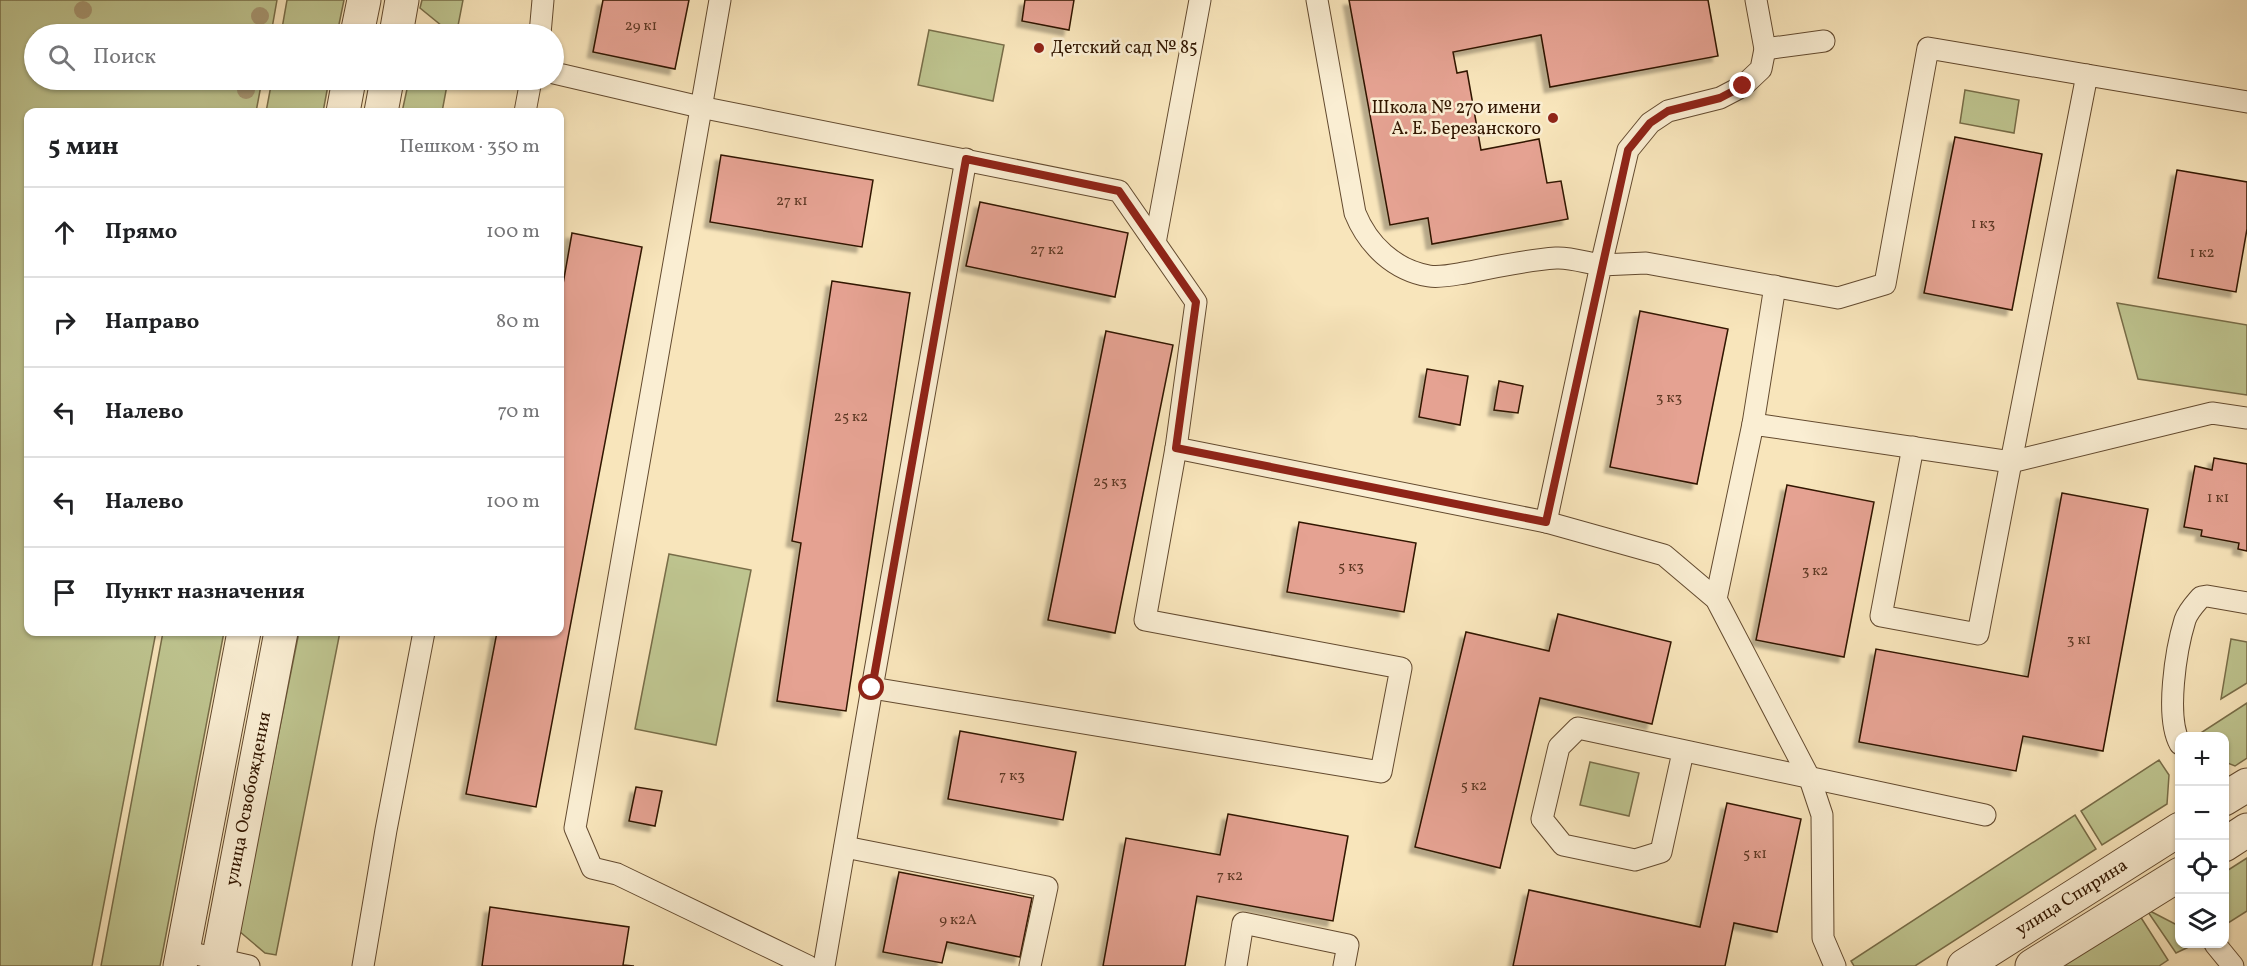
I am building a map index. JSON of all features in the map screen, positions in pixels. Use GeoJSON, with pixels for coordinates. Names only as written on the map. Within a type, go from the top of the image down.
{"type":"FeatureCollection","features":[{"type":"Feature","properties":{"kind":"street"},"geometry":{"type":"LineString","coordinates":[[363,24],[364,0]]}},
{"type":"Feature","properties":{"kind":"street"},"geometry":{"type":"LineString","coordinates":[[398,24],[402,0]]}},
{"type":"Feature","properties":{"kind":"street"},"geometry":{"type":"LineString","coordinates":[[344,108],[347,90]]}},
{"type":"Feature","properties":{"kind":"street"},"geometry":{"type":"LineString","coordinates":[[382,108],[385,90]]}},
{"type":"Feature","properties":{"kind":"street","name":"улица Освобождения"},"geometry":{"type":"LineString","coordinates":[[181,959],[243,636]]}},
{"type":"Feature","properties":{"kind":"street","name":"улица Освобождения"},"geometry":{"type":"LineString","coordinates":[[228,964],[280,636]]}},
{"type":"Feature","properties":{"kind":"street"},"geometry":{"type":"LineString","coordinates":[[2229,796],[2247,785]]}},
{"type":"Feature","properties":{"kind":"street","name":"улица Спирина"},"geometry":{"type":"LineString","coordinates":[[1964,966],[2175,832]]}},
{"type":"Feature","properties":{"kind":"street","name":"улица Спирина"},"geometry":{"type":"LineString","coordinates":[[2032,966],[2175,883]]}},
{"type":"Feature","properties":{"kind":"lane"},"geometry":{"type":"LineString","coordinates":[[541,24],[543,0]]}},
{"type":"Feature","properties":{"kind":"lane"},"geometry":{"type":"LineString","coordinates":[[720,0],[575,828],[591,868],[617,874],[808,966]]}},
{"type":"Feature","properties":{"kind":"lane"},"geometry":{"type":"LineString","coordinates":[[1155,243],[1200,0]]}},
{"type":"Feature","properties":{"kind":"lane"},"geometry":{"type":"LineString","coordinates":[[1317,0],[1355,213],[1361,228],[1376,249],[1391,261],[1410,271],[1430,276],[1450,276],[1558,258],[1601,265],[1646,263],[1838,298],[1885,285],[1928,48],[2247,102]]}},
{"type":"Feature","properties":{"kind":"lane"},"geometry":{"type":"LineString","coordinates":[[1546,522],[1628,150],[1650,123],[1668,111],[1720,98],[1743,86],[1761,69],[1765,49],[1756,0]]}},
{"type":"Feature","properties":{"kind":"lane"},"geometry":{"type":"LineString","coordinates":[[1765,49],[1824,41]]}},
{"type":"Feature","properties":{"kind":"lane"},"geometry":{"type":"LineString","coordinates":[[564,75],[700,107],[1119,191],[1196,302],[1176,448],[1145,620],[1401,668],[1382,772],[872,688]]}},
{"type":"Feature","properties":{"kind":"lane"},"geometry":{"type":"LineString","coordinates":[[1913,447],[1881,616],[1978,634],[2087,75]]}},
{"type":"Feature","properties":{"kind":"lane"},"geometry":{"type":"LineString","coordinates":[[526,108],[529,90]]}},
{"type":"Feature","properties":{"kind":"lane"},"geometry":{"type":"LineString","coordinates":[[824,966],[966,159]]}},
{"type":"Feature","properties":{"kind":"lane"},"geometry":{"type":"LineString","coordinates":[[1716,599],[1753,424],[1775,286]]}},
{"type":"Feature","properties":{"kind":"lane"},"geometry":{"type":"LineString","coordinates":[[1753,424],[2011,462],[2212,413],[2247,418]]}},
{"type":"Feature","properties":{"kind":"lane"},"geometry":{"type":"LineString","coordinates":[[1176,448],[1546,522],[1664,555],[1716,599],[1810,779],[1822,815],[1823,938],[1835,966]]}},
{"type":"Feature","properties":{"kind":"lane"},"geometry":{"type":"LineString","coordinates":[[2175,732],[2171,706],[2172,690],[2186,619],[2201,597],[2247,603]]}},
{"type":"Feature","properties":{"kind":"lane"},"geometry":{"type":"LineString","coordinates":[[363,966],[423,636]]}},
{"type":"Feature","properties":{"kind":"lane"},"geometry":{"type":"LineString","coordinates":[[1683,752],[1661,852],[1635,860],[1563,844],[1542,819],[1558,747],[1578,728],[1985,815]]}},
{"type":"Feature","properties":{"kind":"lane"},"geometry":{"type":"LineString","coordinates":[[845,847],[1047,887],[1030,966]]}},
{"type":"Feature","properties":{"kind":"lane"},"geometry":{"type":"LineString","coordinates":[[2150,848],[2175,879]]}},
{"type":"Feature","properties":{"kind":"lane"},"geometry":{"type":"LineString","coordinates":[[1236,966],[1243,923],[1348,945],[1344,966]]}},
{"type":"Feature","properties":{"kind":"lane"},"geometry":{"type":"LineString","coordinates":[[2218,948],[2234,966]]}},
{"type":"Feature","properties":{"kind":"lane"},"geometry":{"type":"LineString","coordinates":[[181,959],[228,964]]}},
{"type":"Feature","properties":{"kind":"green space"},"geometry":{"type":"Polygon","coordinates":[[[0,0],[277,0],[273,24],[24,24],[24,90],[260,90],[257,108],[24,108],[24,636],[155,636],[92,966],[0,966],[0,0]]]}},
{"type":"Feature","properties":{"kind":"green space"},"geometry":{"type":"Polygon","coordinates":[[[287,0],[344,0],[339,24],[283,24],[287,0]]]}},
{"type":"Feature","properties":{"kind":"green space"},"geometry":{"type":"Polygon","coordinates":[[[422,0],[463,0],[458,24],[440,24],[420,8],[422,0]]]}},
{"type":"Feature","properties":{"kind":"green space"},"geometry":{"type":"Polygon","coordinates":[[[929,30],[1004,45],[993,101],[918,85],[929,30]]]}},
{"type":"Feature","properties":{"kind":"green space"},"geometry":{"type":"Polygon","coordinates":[[[270,90],[327,90],[324,108],[267,108],[270,90]]]}},
{"type":"Feature","properties":{"kind":"green space"},"geometry":{"type":"Polygon","coordinates":[[[407,90],[446,90],[443,108],[403,108],[407,90]]]}},
{"type":"Feature","properties":{"kind":"green space"},"geometry":{"type":"Polygon","coordinates":[[[1965,90],[2019,100],[2014,133],[1960,123],[1965,90]]]}},
{"type":"Feature","properties":{"kind":"green space"},"geometry":{"type":"Polygon","coordinates":[[[2117,303],[2247,325],[2247,395],[2138,379],[2117,303]]]}},
{"type":"Feature","properties":{"kind":"green space"},"geometry":{"type":"Polygon","coordinates":[[[669,554],[751,570],[716,745],[635,729],[669,554]]]}},
{"type":"Feature","properties":{"kind":"green space"},"geometry":{"type":"Polygon","coordinates":[[[162,636],[223,636],[160,966],[101,966],[162,636]]]}},
{"type":"Feature","properties":{"kind":"green space"},"geometry":{"type":"Polygon","coordinates":[[[298,636],[339,636],[276,955],[265,953],[239,931],[298,636]]]}},
{"type":"Feature","properties":{"kind":"green space"},"geometry":{"type":"Polygon","coordinates":[[[2231,639],[2247,642],[2247,683],[2221,699],[2231,639]]]}},
{"type":"Feature","properties":{"kind":"green space"},"geometry":{"type":"Polygon","coordinates":[[[2247,703],[2247,758],[2235,766],[2229,764],[2229,732],[2202,732],[2247,703]]]}},
{"type":"Feature","properties":{"kind":"green space"},"geometry":{"type":"Polygon","coordinates":[[[2159,760],[2169,775],[2167,804],[2102,845],[2081,811],[2159,760]]]}},
{"type":"Feature","properties":{"kind":"green space"},"geometry":{"type":"Polygon","coordinates":[[[1590,762],[1639,773],[1629,816],[1580,805],[1590,762]]]}},
{"type":"Feature","properties":{"kind":"green space"},"geometry":{"type":"Polygon","coordinates":[[[2075,815],[2096,849],[1915,966],[1854,966],[1851,961],[2075,815]]]}},
{"type":"Feature","properties":{"kind":"green space"},"geometry":{"type":"Polygon","coordinates":[[[2247,858],[2247,911],[2229,922],[2229,894],[2229,869],[2247,858]]]}},
{"type":"Feature","properties":{"kind":"green space"},"geometry":{"type":"Polygon","coordinates":[[[2148,912],[2175,924],[2175,948],[2187,948],[2176,953],[2148,912]]]}},
{"type":"Feature","properties":{"kind":"green space"},"geometry":{"type":"Polygon","coordinates":[[[2140,916],[2168,960],[2159,966],[2060,966],[2140,916]]]}},
{"type":"Feature","properties":{"kind":"building"},"geometry":{"type":"Polygon","coordinates":[[[603,0],[689,0],[675,69],[593,52],[603,0]]]}},
{"type":"Feature","properties":{"kind":"building"},"geometry":{"type":"Polygon","coordinates":[[[1025,0],[1074,0],[1069,30],[1022,21],[1025,0]]]}},
{"type":"Feature","properties":{"kind":"building"},"geometry":{"type":"Polygon","coordinates":[[[1349,0],[1708,0],[1718,56],[1550,87],[1541,35],[1453,52],[1457,73],[1467,71],[1481,150],[1539,139],[1547,183],[1561,181],[1568,219],[1432,244],[1428,218],[1390,225],[1349,0]]]}},
{"type":"Feature","properties":{"kind":"building"},"geometry":{"type":"Polygon","coordinates":[[[1955,137],[2042,154],[2012,310],[1924,293],[1955,137]]]}},
{"type":"Feature","properties":{"kind":"building"},"geometry":{"type":"Polygon","coordinates":[[[721,155],[873,180],[862,247],[710,222],[721,155]]]}},
{"type":"Feature","properties":{"kind":"building"},"geometry":{"type":"Polygon","coordinates":[[[2177,170],[2247,182],[2247,229],[2236,292],[2158,278],[2177,170]]]}},
{"type":"Feature","properties":{"kind":"building"},"geometry":{"type":"Polygon","coordinates":[[[980,202],[1128,233],[1115,297],[966,266],[980,202]]]}},
{"type":"Feature","properties":{"kind":"building"},"geometry":{"type":"Polygon","coordinates":[[[572,233],[642,247],[536,807],[466,794],[496,636],[564,636],[564,278],[572,233]]]}},
{"type":"Feature","properties":{"kind":"building"},"geometry":{"type":"Polygon","coordinates":[[[832,281],[910,293],[846,711],[777,701],[801,543],[792,541],[832,281]]]}},
{"type":"Feature","properties":{"kind":"building"},"geometry":{"type":"Polygon","coordinates":[[[1640,311],[1728,329],[1697,484],[1610,467],[1640,311]]]}},
{"type":"Feature","properties":{"kind":"building"},"geometry":{"type":"Polygon","coordinates":[[[1106,331],[1173,345],[1115,633],[1048,620],[1106,331]]]}},
{"type":"Feature","properties":{"kind":"building"},"geometry":{"type":"Polygon","coordinates":[[[1427,369],[1468,376],[1460,425],[1419,417],[1427,369]]]}},
{"type":"Feature","properties":{"kind":"building"},"geometry":{"type":"Polygon","coordinates":[[[1499,381],[1523,386],[1518,413],[1494,410],[1499,381]]]}},
{"type":"Feature","properties":{"kind":"building"},"geometry":{"type":"Polygon","coordinates":[[[2214,458],[2247,464],[2247,551],[2238,549],[2239,543],[2201,536],[2202,530],[2184,527],[2195,466],[2212,470],[2214,458]]]}},
{"type":"Feature","properties":{"kind":"building"},"geometry":{"type":"Polygon","coordinates":[[[1787,485],[1874,502],[1844,657],[1756,640],[1787,485]]]}},
{"type":"Feature","properties":{"kind":"building"},"geometry":{"type":"Polygon","coordinates":[[[2062,493],[2148,509],[2103,751],[2023,736],[2016,771],[1859,742],[1876,649],[2028,677],[2062,493]]]}},
{"type":"Feature","properties":{"kind":"building"},"geometry":{"type":"Polygon","coordinates":[[[1299,522],[1416,543],[1404,612],[1287,592],[1299,522]]]}},
{"type":"Feature","properties":{"kind":"building"},"geometry":{"type":"Polygon","coordinates":[[[1558,614],[1671,642],[1652,724],[1540,698],[1500,868],[1415,847],[1466,632],[1549,651],[1558,614]]]}},
{"type":"Feature","properties":{"kind":"building"},"geometry":{"type":"Polygon","coordinates":[[[960,731],[1076,752],[1063,820],[948,799],[960,731]]]}},
{"type":"Feature","properties":{"kind":"building"},"geometry":{"type":"Polygon","coordinates":[[[636,787],[662,791],[655,826],[629,821],[636,787]]]}},
{"type":"Feature","properties":{"kind":"building"},"geometry":{"type":"Polygon","coordinates":[[[1727,803],[1801,819],[1777,932],[1734,923],[1725,966],[1513,966],[1529,890],[1700,927],[1727,803]]]}},
{"type":"Feature","properties":{"kind":"building"},"geometry":{"type":"Polygon","coordinates":[[[1228,814],[1348,836],[1333,921],[1197,896],[1185,966],[1103,966],[1126,838],[1220,855],[1228,814]]]}},
{"type":"Feature","properties":{"kind":"building"},"geometry":{"type":"Polygon","coordinates":[[[899,872],[1032,898],[1020,957],[947,942],[942,963],[883,952],[899,872]]]}},
{"type":"Feature","properties":{"kind":"building"},"geometry":{"type":"Polygon","coordinates":[[[490,907],[629,927],[623,965],[634,966],[482,966],[490,907]]]}},
{"type":"Feature","properties":{"kind":"place","name":"Детский сад № 85"},"geometry":{"type":"Point","coordinates":[1039,48]}},
{"type":"Feature","properties":{"kind":"place","name":"Школа № 270 имени А. Е. Березанского"},"geometry":{"type":"Point","coordinates":[1553,118]}},
{"type":"Feature","properties":{"kind":"route"},"geometry":{"type":"LineString","coordinates":[[872,688],[966,159],[1119,191],[1196,302],[1176,448],[1546,522],[1628,150],[1650,123],[1668,111],[1700,105],[1743,86]]}}]}
